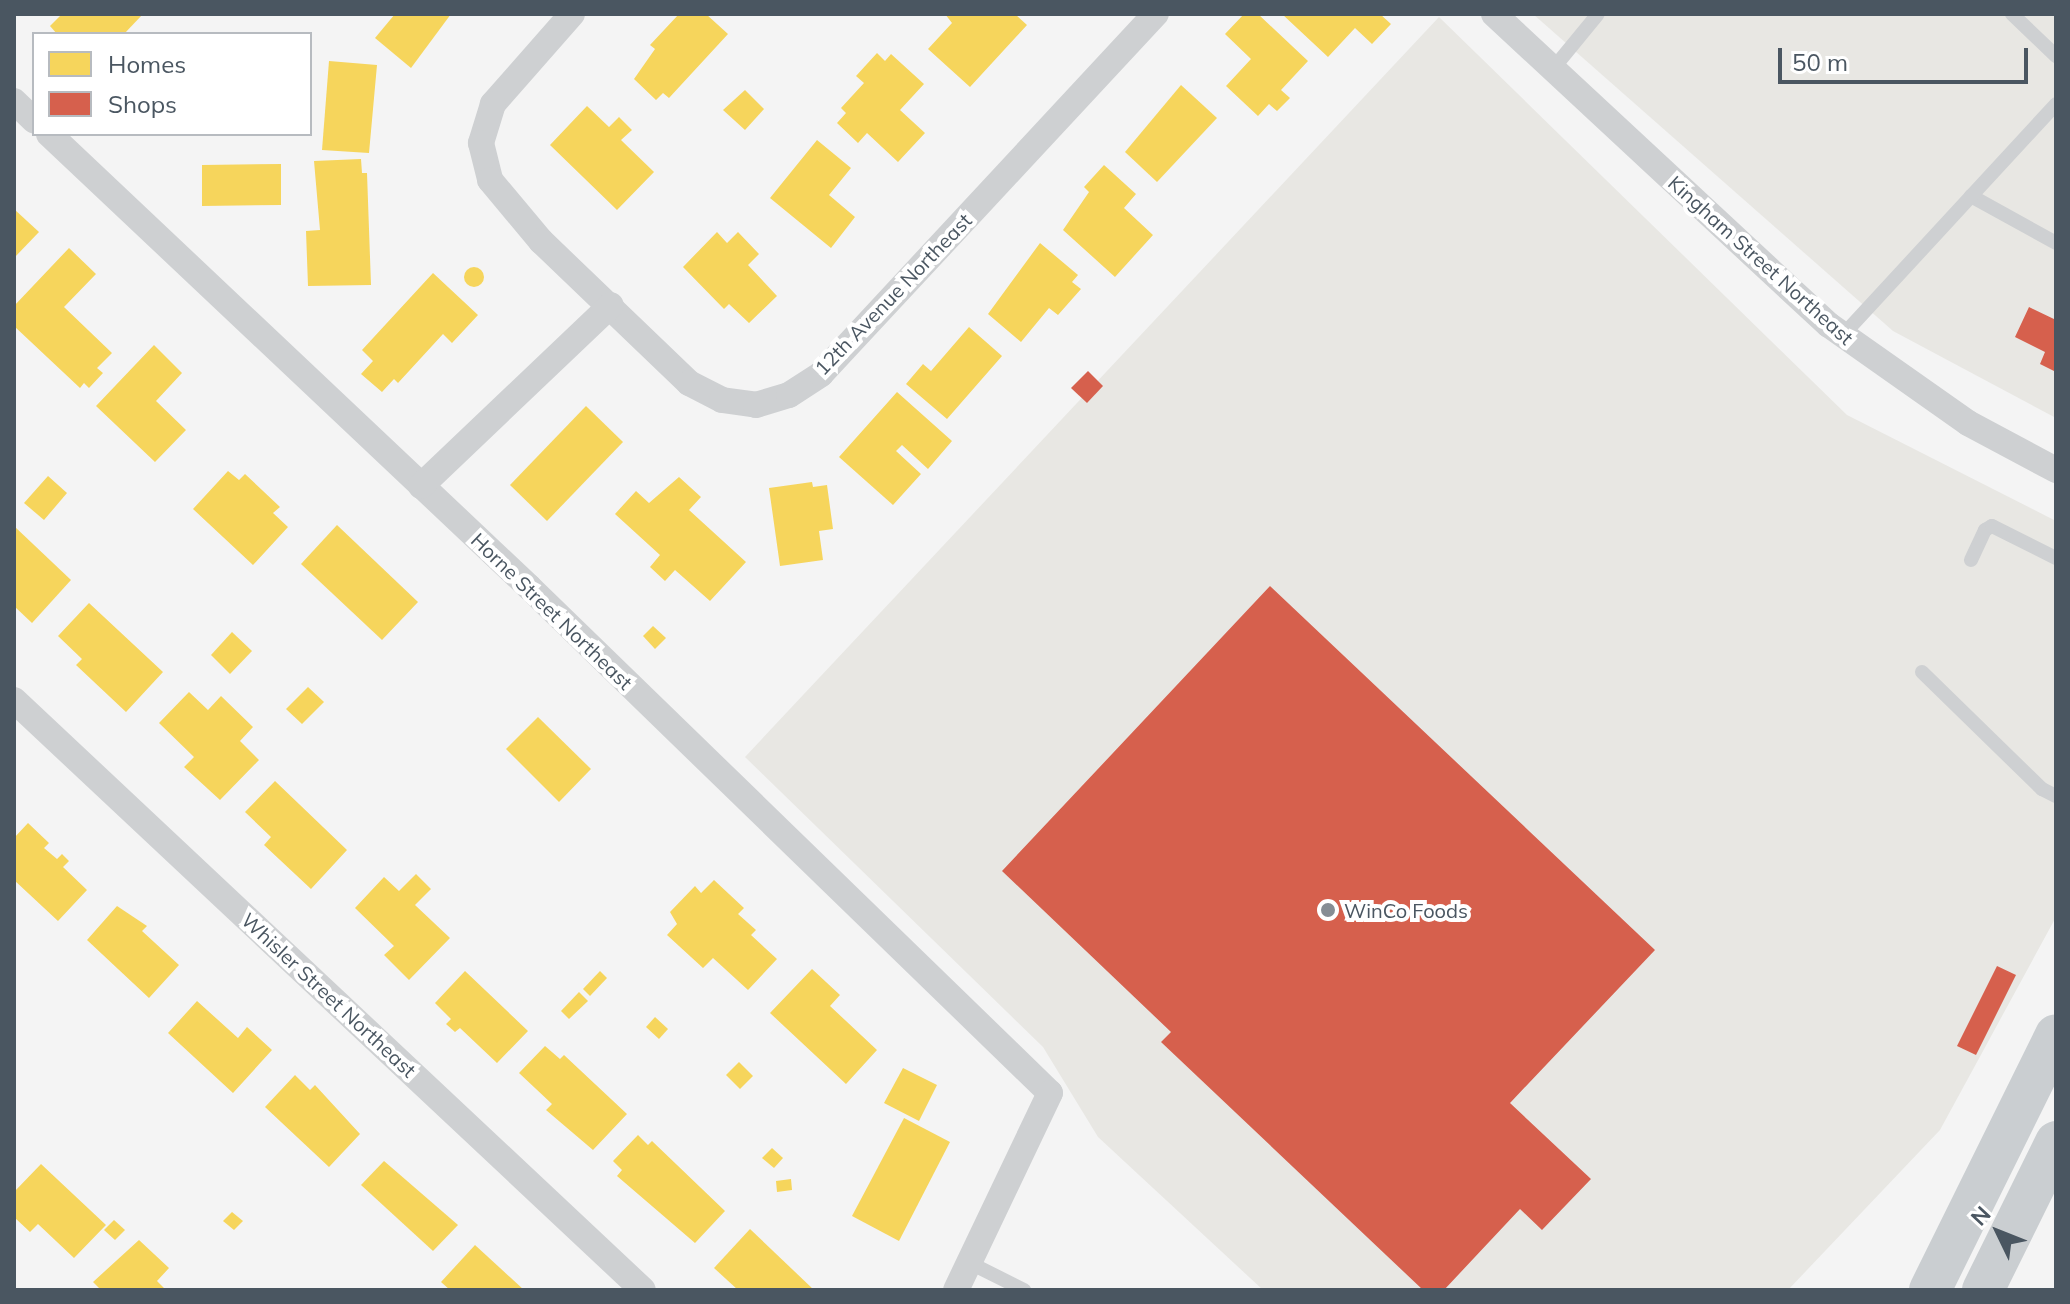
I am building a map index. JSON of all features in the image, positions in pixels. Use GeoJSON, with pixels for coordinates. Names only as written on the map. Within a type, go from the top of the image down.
{"type":"FeatureCollection","features":[{"type":"Feature","properties":{"kind":"main road"},"geometry":{"type":"LineString","coordinates":[[1930,1290],[2056,1035]]}},
{"type":"Feature","properties":{"kind":"main road"},"geometry":{"type":"LineString","coordinates":[[1984,1290],[2055,1148]]}},
{"type":"Feature","properties":{"kind":"street","name":"12th Avenue Northeast"},"geometry":{"type":"LineString","coordinates":[[572,14],[493,104],[481,143],[490,180],[513,212],[689,383],[722,400],[756,405],[789,395],[821,374],[1156,14]]}},
{"type":"Feature","properties":{"kind":"street","name":"Kingham Street Northeast"},"geometry":{"type":"LineString","coordinates":[[1494,14],[1843,335],[1968,423],[2056,470]]}},
{"type":"Feature","properties":{"kind":"street"},"geometry":{"type":"LineString","coordinates":[[14,101],[32,118]]}},
{"type":"Feature","properties":{"kind":"street","name":"Horne Street Northeast"},"geometry":{"type":"LineString","coordinates":[[51,136],[421,486],[1050,1093],[968,1262]]}},
{"type":"Feature","properties":{"kind":"street"},"geometry":{"type":"LineString","coordinates":[[421,486],[611,305]]}},
{"type":"Feature","properties":{"kind":"street","name":"Whisler Street Northeast"},"geometry":{"type":"LineString","coordinates":[[14,700],[643,1290]]}},
{"type":"Feature","properties":{"kind":"street"},"geometry":{"type":"LineString","coordinates":[[956,1290],[968,1262]]}},
{"type":"Feature","properties":{"kind":"lane"},"geometry":{"type":"LineString","coordinates":[[1552,70],[1598,14]]}},
{"type":"Feature","properties":{"kind":"lane"},"geometry":{"type":"LineString","coordinates":[[2012,14],[2056,56]]}},
{"type":"Feature","properties":{"kind":"lane"},"geometry":{"type":"LineString","coordinates":[[1843,335],[2056,104]]}},
{"type":"Feature","properties":{"kind":"lane"},"geometry":{"type":"LineString","coordinates":[[1971,196],[2056,243]]}},
{"type":"Feature","properties":{"kind":"lane"},"geometry":{"type":"LineString","coordinates":[[1971,560],[1985,530],[1992,526],[2056,558]]}},
{"type":"Feature","properties":{"kind":"lane"},"geometry":{"type":"LineString","coordinates":[[1922,672],[2042,789],[2056,796]]}},
{"type":"Feature","properties":{"kind":"lane"},"geometry":{"type":"LineString","coordinates":[[968,1262],[1024,1290]]}},
{"type":"Feature","properties":{"kind":"shaded area"},"geometry":{"type":"Polygon","coordinates":[[[1533,14],[2056,14],[2056,418],[1893,331],[1533,14]]]}},
{"type":"Feature","properties":{"kind":"shaded area"},"geometry":{"type":"Polygon","coordinates":[[[1439,17],[1847,415],[2056,521],[2056,917],[1940,1130],[1788,1290],[1263,1290],[1098,1137],[1043,1047],[745,757],[1439,17]]]}},
{"type":"Feature","properties":{"kind":"building: Homes"},"geometry":{"type":"Polygon","coordinates":[[[62,14],[143,14],[126,32],[55,32],[50,26],[62,14]]]}},
{"type":"Feature","properties":{"kind":"building: Homes"},"geometry":{"type":"Polygon","coordinates":[[[395,14],[451,14],[411,68],[375,38],[395,14]]]}},
{"type":"Feature","properties":{"kind":"building: Homes"},"geometry":{"type":"Polygon","coordinates":[[[679,14],[706,14],[728,34],[669,98],[663,93],[656,100],[634,79],[655,49],[650,45],[679,14]]]}},
{"type":"Feature","properties":{"kind":"building: Homes"},"geometry":{"type":"Polygon","coordinates":[[[945,14],[1015,14],[1027,25],[970,87],[928,49],[952,23],[945,14]]]}},
{"type":"Feature","properties":{"kind":"building: Homes"},"geometry":{"type":"Polygon","coordinates":[[[1244,14],[1258,14],[1308,61],[1281,90],[1290,98],[1277,111],[1269,104],[1258,116],[1226,86],[1251,59],[1225,34],[1244,14]]]}},
{"type":"Feature","properties":{"kind":"building: Homes"},"geometry":{"type":"Polygon","coordinates":[[[1282,14],[1380,14],[1391,24],[1372,44],[1355,28],[1328,57],[1282,14]]]}},
{"type":"Feature","properties":{"kind":"building: Homes"},"geometry":{"type":"Polygon","coordinates":[[[877,53],[885,61],[891,54],[924,84],[900,110],[925,133],[898,162],[867,133],[858,143],[837,123],[846,113],[841,108],[864,83],[856,76],[877,53]]]}},
{"type":"Feature","properties":{"kind":"building: Homes"},"geometry":{"type":"Polygon","coordinates":[[[329,61],[377,65],[369,153],[322,150],[329,61]]]}},
{"type":"Feature","properties":{"kind":"building: Homes"},"geometry":{"type":"Polygon","coordinates":[[[1181,85],[1217,118],[1157,182],[1125,152],[1181,85]]]}},
{"type":"Feature","properties":{"kind":"building: Homes"},"geometry":{"type":"Polygon","coordinates":[[[745,90],[764,109],[745,130],[723,110],[745,90]]]}},
{"type":"Feature","properties":{"kind":"building: Homes"},"geometry":{"type":"Polygon","coordinates":[[[587,106],[609,127],[619,117],[632,130],[621,140],[654,172],[617,210],[550,145],[587,106]]]}},
{"type":"Feature","properties":{"kind":"building: Homes"},"geometry":{"type":"Polygon","coordinates":[[[817,140],[851,168],[829,195],[855,217],[831,248],[770,198],[817,140]]]}},
{"type":"Feature","properties":{"kind":"building: Homes"},"geometry":{"type":"Polygon","coordinates":[[[361,159],[362,173],[367,173],[371,285],[308,286],[306,231],[320,230],[314,161],[361,159]]]}},
{"type":"Feature","properties":{"kind":"building: Homes"},"geometry":{"type":"Polygon","coordinates":[[[281,164],[281,205],[202,206],[202,165],[281,164]]]}},
{"type":"Feature","properties":{"kind":"building: Homes"},"geometry":{"type":"Polygon","coordinates":[[[1104,165],[1136,194],[1124,208],[1153,235],[1115,277],[1063,230],[1089,192],[1084,187],[1104,165]]]}},
{"type":"Feature","properties":{"kind":"building: Homes"},"geometry":{"type":"Polygon","coordinates":[[[14,209],[39,232],[14,258],[14,209]]]}},
{"type":"Feature","properties":{"kind":"building: Homes"},"geometry":{"type":"Polygon","coordinates":[[[717,232],[727,243],[738,232],[759,254],[748,265],[777,296],[749,323],[729,304],[724,309],[683,267],[717,232]]]}},
{"type":"Feature","properties":{"kind":"building: Homes"},"geometry":{"type":"Polygon","coordinates":[[[1040,243],[1078,275],[1072,282],[1081,289],[1058,315],[1049,308],[1021,342],[988,314],[1040,243]]]}},
{"type":"Feature","properties":{"kind":"building: Homes"},"geometry":{"type":"Polygon","coordinates":[[[69,248],[96,274],[64,307],[112,353],[97,368],[103,373],[89,388],[84,383],[80,388],[14,326],[14,306],[69,248]]]}},
{"type":"Feature","properties":{"kind":"building: Homes"},"geometry":{"type":"Polygon","coordinates":[[[470,267],[478,267],[484,277],[478,287],[470,287],[464,281],[464,273],[470,267]]]}},
{"type":"Feature","properties":{"kind":"building: Homes"},"geometry":{"type":"Polygon","coordinates":[[[433,273],[478,315],[452,343],[443,334],[398,383],[394,379],[382,392],[361,374],[373,361],[362,350],[433,273]]]}},
{"type":"Feature","properties":{"kind":"building: Homes"},"geometry":{"type":"Polygon","coordinates":[[[969,327],[1002,356],[947,419],[906,384],[923,364],[931,371],[969,327]]]}},
{"type":"Feature","properties":{"kind":"building: Homes"},"geometry":{"type":"Polygon","coordinates":[[[154,345],[182,373],[156,401],[186,430],[155,462],[96,406],[154,345]]]}},
{"type":"Feature","properties":{"kind":"building: Homes"},"geometry":{"type":"Polygon","coordinates":[[[897,392],[952,441],[928,469],[902,445],[896,451],[921,474],[893,505],[839,457],[897,392]]]}},
{"type":"Feature","properties":{"kind":"building: Homes"},"geometry":{"type":"Polygon","coordinates":[[[586,406],[623,442],[547,521],[510,485],[586,406]]]}},
{"type":"Feature","properties":{"kind":"building: Homes"},"geometry":{"type":"Polygon","coordinates":[[[228,471],[239,480],[245,474],[280,507],[273,513],[288,527],[253,565],[193,509],[228,471]]]}},
{"type":"Feature","properties":{"kind":"building: Homes"},"geometry":{"type":"Polygon","coordinates":[[[48,476],[67,493],[44,520],[24,503],[48,476]]]}},
{"type":"Feature","properties":{"kind":"building: Homes"},"geometry":{"type":"Polygon","coordinates":[[[679,477],[701,497],[689,510],[746,562],[710,601],[675,570],[665,581],[650,567],[660,555],[615,514],[636,491],[649,503],[679,477]]]}},
{"type":"Feature","properties":{"kind":"building: Homes"},"geometry":{"type":"Polygon","coordinates":[[[812,482],[813,487],[827,485],[833,529],[819,531],[823,560],[780,566],[769,488],[812,482]]]}},
{"type":"Feature","properties":{"kind":"building: Homes"},"geometry":{"type":"Polygon","coordinates":[[[337,525],[418,602],[382,640],[301,564],[337,525]]]}},
{"type":"Feature","properties":{"kind":"building: Homes"},"geometry":{"type":"Polygon","coordinates":[[[14,526],[71,580],[32,623],[14,606],[14,526]]]}},
{"type":"Feature","properties":{"kind":"building: Homes"},"geometry":{"type":"Polygon","coordinates":[[[89,603],[163,672],[126,712],[76,665],[82,659],[58,636],[89,603]]]}},
{"type":"Feature","properties":{"kind":"building: Homes"},"geometry":{"type":"Polygon","coordinates":[[[653,626],[666,638],[655,649],[643,636],[653,626]]]}},
{"type":"Feature","properties":{"kind":"building: Homes"},"geometry":{"type":"Polygon","coordinates":[[[232,632],[252,651],[230,674],[211,655],[232,632]]]}},
{"type":"Feature","properties":{"kind":"building: Homes"},"geometry":{"type":"Polygon","coordinates":[[[308,687],[324,702],[302,724],[286,709],[308,687]]]}},
{"type":"Feature","properties":{"kind":"building: Homes"},"geometry":{"type":"Polygon","coordinates":[[[189,692],[208,710],[221,696],[253,727],[240,741],[259,760],[220,800],[184,767],[194,757],[159,723],[189,692]]]}},
{"type":"Feature","properties":{"kind":"building: Homes"},"geometry":{"type":"Polygon","coordinates":[[[538,717],[591,769],[559,802],[506,749],[538,717]]]}},
{"type":"Feature","properties":{"kind":"building: Homes"},"geometry":{"type":"Polygon","coordinates":[[[275,781],[347,850],[311,889],[264,845],[271,837],[245,812],[275,781]]]}},
{"type":"Feature","properties":{"kind":"building: Homes"},"geometry":{"type":"Polygon","coordinates":[[[28,823],[49,843],[44,848],[57,859],[62,854],[69,861],[63,867],[87,890],[58,921],[14,880],[14,838],[28,823]]]}},
{"type":"Feature","properties":{"kind":"building: Homes"},"geometry":{"type":"Polygon","coordinates":[[[416,874],[431,889],[415,905],[450,938],[409,980],[384,955],[394,946],[355,908],[384,877],[399,891],[416,874]]]}},
{"type":"Feature","properties":{"kind":"building: Homes"},"geometry":{"type":"Polygon","coordinates":[[[714,880],[744,908],[738,914],[756,930],[751,935],[777,959],[748,990],[713,958],[703,968],[667,935],[677,924],[670,912],[695,886],[701,893],[714,880]]]}},
{"type":"Feature","properties":{"kind":"building: Homes"},"geometry":{"type":"Polygon","coordinates":[[[117,906],[147,926],[142,931],[179,965],[149,998],[87,940],[117,906]]]}},
{"type":"Feature","properties":{"kind":"building: Homes"},"geometry":{"type":"Polygon","coordinates":[[[812,969],[840,995],[830,1006],[877,1050],[846,1084],[770,1013],[812,969]]]}},
{"type":"Feature","properties":{"kind":"building: Homes"},"geometry":{"type":"Polygon","coordinates":[[[465,971],[528,1031],[497,1063],[460,1028],[455,1032],[446,1024],[451,1019],[435,1003],[465,971]]]}},
{"type":"Feature","properties":{"kind":"building: Homes"},"geometry":{"type":"Polygon","coordinates":[[[600,971],[607,978],[590,996],[583,989],[600,971]]]}},
{"type":"Feature","properties":{"kind":"building: Homes"},"geometry":{"type":"Polygon","coordinates":[[[579,992],[588,1001],[569,1019],[561,1011],[579,992]]]}},
{"type":"Feature","properties":{"kind":"building: Homes"},"geometry":{"type":"Polygon","coordinates":[[[197,1001],[238,1038],[247,1027],[272,1050],[233,1093],[168,1033],[197,1001]]]}},
{"type":"Feature","properties":{"kind":"building: Homes"},"geometry":{"type":"Polygon","coordinates":[[[655,1017],[668,1029],[659,1039],[646,1027],[655,1017]]]}},
{"type":"Feature","properties":{"kind":"building: Homes"},"geometry":{"type":"Polygon","coordinates":[[[545,1046],[560,1059],[564,1055],[627,1114],[593,1150],[546,1110],[552,1104],[519,1073],[545,1046]]]}},
{"type":"Feature","properties":{"kind":"building: Homes"},"geometry":{"type":"Polygon","coordinates":[[[739,1062],[753,1076],[740,1089],[726,1075],[739,1062]]]}},
{"type":"Feature","properties":{"kind":"building: Homes"},"geometry":{"type":"Polygon","coordinates":[[[903,1068],[937,1085],[919,1121],[884,1103],[903,1068]]]}},
{"type":"Feature","properties":{"kind":"building: Homes"},"geometry":{"type":"Polygon","coordinates":[[[295,1075],[310,1090],[315,1085],[360,1134],[329,1167],[265,1107],[295,1075]]]}},
{"type":"Feature","properties":{"kind":"building: Homes"},"geometry":{"type":"Polygon","coordinates":[[[904,1118],[950,1142],[899,1241],[852,1216],[904,1118]]]}},
{"type":"Feature","properties":{"kind":"building: Homes"},"geometry":{"type":"Polygon","coordinates":[[[638,1135],[648,1145],[652,1141],[725,1211],[695,1243],[617,1176],[622,1170],[613,1161],[638,1135]]]}},
{"type":"Feature","properties":{"kind":"building: Homes"},"geometry":{"type":"Polygon","coordinates":[[[772,1148],[783,1158],[774,1168],[762,1158],[772,1148]]]}},
{"type":"Feature","properties":{"kind":"building: Homes"},"geometry":{"type":"Polygon","coordinates":[[[384,1161],[458,1225],[433,1251],[361,1185],[384,1161]]]}},
{"type":"Feature","properties":{"kind":"building: Homes"},"geometry":{"type":"Polygon","coordinates":[[[41,1164],[106,1225],[74,1258],[38,1224],[30,1232],[14,1217],[14,1192],[41,1164]]]}},
{"type":"Feature","properties":{"kind":"building: Homes"},"geometry":{"type":"Polygon","coordinates":[[[791,1179],[792,1190],[777,1192],[776,1181],[791,1179]]]}},
{"type":"Feature","properties":{"kind":"building: Homes"},"geometry":{"type":"Polygon","coordinates":[[[232,1212],[243,1221],[234,1230],[223,1221],[232,1212]]]}},
{"type":"Feature","properties":{"kind":"building: Homes"},"geometry":{"type":"Polygon","coordinates":[[[114,1220],[125,1230],[115,1240],[104,1230],[114,1220]]]}},
{"type":"Feature","properties":{"kind":"building: Homes"},"geometry":{"type":"Polygon","coordinates":[[[750,1229],[814,1290],[738,1290],[714,1268],[750,1229]]]}},
{"type":"Feature","properties":{"kind":"building: Homes"},"geometry":{"type":"Polygon","coordinates":[[[139,1240],[169,1268],[157,1281],[166,1290],[101,1290],[93,1282],[139,1240]]]}},
{"type":"Feature","properties":{"kind":"building: Homes"},"geometry":{"type":"Polygon","coordinates":[[[475,1245],[524,1290],[450,1290],[441,1282],[475,1245]]]}},
{"type":"Feature","properties":{"kind":"building: Shops"},"geometry":{"type":"Polygon","coordinates":[[[2029,307],[2056,320],[2056,372],[2040,364],[2045,352],[2015,337],[2029,307]]]}},
{"type":"Feature","properties":{"kind":"building: Shops"},"geometry":{"type":"Polygon","coordinates":[[[1088,371],[1103,386],[1087,403],[1071,388],[1088,371]]]}},
{"type":"Feature","properties":{"kind":"building: Shops","name":"WinCo Foods"},"geometry":{"type":"Polygon","coordinates":[[[1270,586],[1655,950],[1510,1103],[1591,1179],[1542,1230],[1520,1209],[1444,1290],[1423,1290],[1161,1042],[1171,1032],[1002,871],[1270,586]]]}},
{"type":"Feature","properties":{"kind":"building: Shops"},"geometry":{"type":"Polygon","coordinates":[[[1997,966],[2016,975],[1976,1055],[1957,1046],[1997,966]]]}},
{"type":"Feature","properties":{"kind":"place","name":"WinCo Foods"},"geometry":{"type":"Point","coordinates":[1328,910]}}]}
